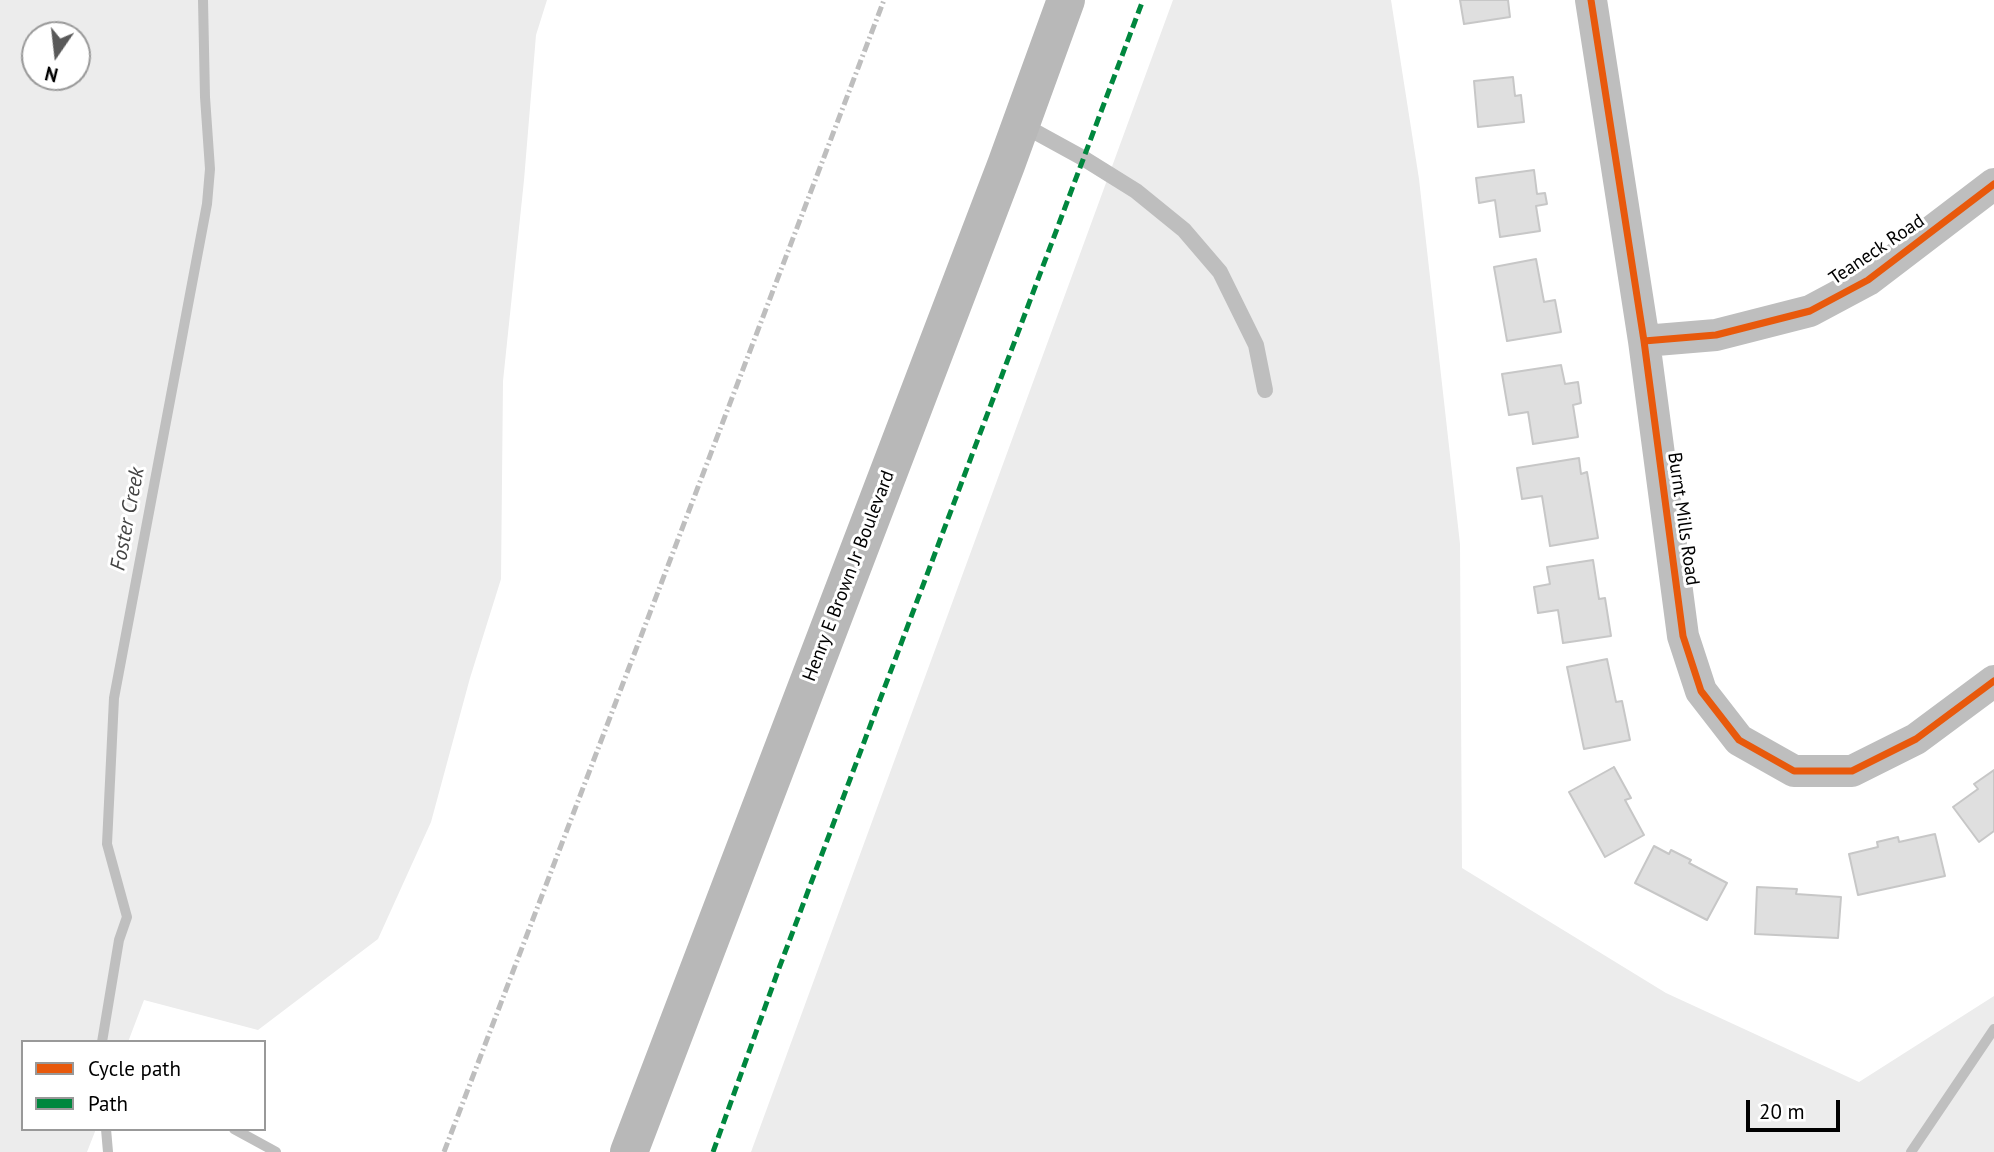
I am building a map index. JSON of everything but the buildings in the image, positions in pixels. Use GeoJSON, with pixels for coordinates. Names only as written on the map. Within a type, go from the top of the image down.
{"type":"FeatureCollection","features":[{"type":"Feature","properties":{"kind":"main road","name":"Henry E Brown Jr Boulevard"},"geometry":{"type":"LineString","coordinates":[[629,1152],[1066,0]]}},
{"type":"Feature","properties":{"kind":"street","name":"Burnt Mills Road"},"geometry":{"type":"LineString","coordinates":[[1591,0],[1644,341],[1683,636],[1701,691],[1739,740],[1794,771],[1852,771],[1916,739],[1994,681]]}},
{"type":"Feature","properties":{"kind":"street","name":"Teaneck Road"},"geometry":{"type":"LineString","coordinates":[[1644,341],[1716,335],[1810,311],[1868,280],[1994,184]]}},
{"type":"Feature","properties":{"kind":"lane"},"geometry":{"type":"LineString","coordinates":[[1021,124],[1136,191],[1184,230],[1220,272],[1256,345],[1265,390]]}},
{"type":"Feature","properties":{"kind":"shaded area"},"geometry":{"type":"Polygon","coordinates":[[[0,0],[547,0],[536,35],[503,381],[501,579],[470,678],[431,822],[378,939],[258,1030],[144,1000],[129,1040],[21,1040],[21,1131],[95,1131],[87,1152],[0,1152],[0,0]]]}},
{"type":"Feature","properties":{"kind":"shaded area"},"geometry":{"type":"Polygon","coordinates":[[[1173,0],[1391,0],[1419,179],[1460,544],[1462,868],[1666,993],[1859,1082],[1994,996],[1994,1152],[751,1152],[1173,0]]]}},
{"type":"Feature","properties":{"kind":"waterway","name":"Foster Creek"},"geometry":{"type":"LineString","coordinates":[[102,1040],[119,940],[127,917],[107,844],[114,698],[207,204],[210,169],[203,0]]}},
{"type":"Feature","properties":{"kind":"waterway","name":"Foster Creek"},"geometry":{"type":"LineString","coordinates":[[1911,1152],[1994,1029]]}},
{"type":"Feature","properties":{"kind":"waterway","name":"Foster Creek"},"geometry":{"type":"LineString","coordinates":[[106,1131],[108,1152]]}},
{"type":"Feature","properties":{"kind":"waterway"},"geometry":{"type":"LineString","coordinates":[[238,1131],[276,1152]]}},
{"type":"Feature","properties":{"kind":"railway"},"geometry":{"type":"LineString","coordinates":[[444,1152],[884,0]]}},
{"type":"Feature","properties":{"kind":"marked path"},"geometry":{"type":"LineString","coordinates":[[713,1152],[778,971],[1143,0]]}},
{"type":"Feature","properties":{"kind":"cycle path"},"geometry":{"type":"LineString","coordinates":[[1591,0],[1644,341],[1683,636],[1701,691],[1739,740],[1794,771],[1852,771],[1916,739],[1994,681]]}},
{"type":"Feature","properties":{"kind":"cycle path"},"geometry":{"type":"LineString","coordinates":[[1644,341],[1716,335],[1810,311],[1868,280],[1994,184]]}}]}
